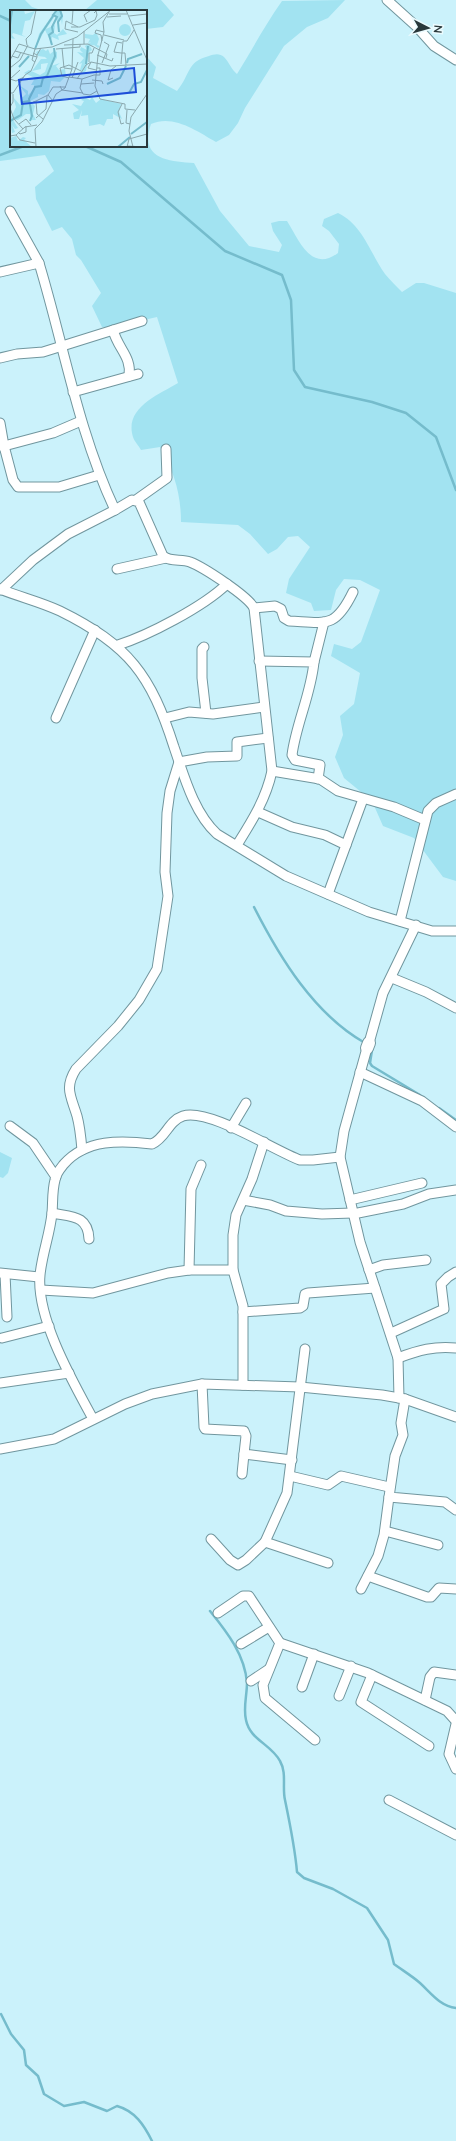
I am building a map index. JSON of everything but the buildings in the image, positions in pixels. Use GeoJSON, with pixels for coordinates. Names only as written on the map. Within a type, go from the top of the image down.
{"type":"FeatureCollection","features":[{"type":"Feature","properties":{"kind":"street"},"geometry":{"type":"LineString","coordinates":[[387,0],[417,27],[434,46],[456,60]]}},
{"type":"Feature","properties":{"kind":"street"},"geometry":{"type":"LineString","coordinates":[[10,211],[39,263],[63,346],[81,421],[99,475],[115,510]]}},
{"type":"Feature","properties":{"kind":"street"},"geometry":{"type":"LineString","coordinates":[[0,272],[39,263]]}},
{"type":"Feature","properties":{"kind":"street"},"geometry":{"type":"LineString","coordinates":[[0,358],[17,354],[43,352],[142,321]]}},
{"type":"Feature","properties":{"kind":"street"},"geometry":{"type":"LineString","coordinates":[[73,392],[134,375],[131,364],[116,342],[113,330]]}},
{"type":"Feature","properties":{"kind":"street"},"geometry":{"type":"LineString","coordinates":[[2,446],[53,433],[81,421]]}},
{"type":"Feature","properties":{"kind":"street"},"geometry":{"type":"LineString","coordinates":[[0,423],[2,446],[13,480],[18,487],[59,487],[99,475]]}},
{"type":"Feature","properties":{"kind":"street"},"geometry":{"type":"LineString","coordinates":[[166,449],[167,478],[136,500],[62,538],[33,560],[1,590],[60,611],[95,630],[118,645],[140,670],[165,718],[179,762],[195,802],[210,828],[217,834],[286,876],[369,912],[438,932],[456,931]]}},
{"type":"Feature","properties":{"kind":"street"},"geometry":{"type":"LineString","coordinates":[[136,500],[140,504],[157,544],[166,558]]}},
{"type":"Feature","properties":{"kind":"street"},"geometry":{"type":"LineString","coordinates":[[117,569],[166,558],[191,562],[245,597],[254,608],[272,771],[270,782],[258,812],[237,845]]}},
{"type":"Feature","properties":{"kind":"street"},"geometry":{"type":"LineString","coordinates":[[118,645],[134,640],[200,605],[227,584]]}},
{"type":"Feature","properties":{"kind":"street"},"geometry":{"type":"LineString","coordinates":[[254,608],[275,606],[281,609],[284,618],[289,621],[324,622],[340,614],[352,592]]}},
{"type":"Feature","properties":{"kind":"street"},"geometry":{"type":"LineString","coordinates":[[318,779],[321,767],[319,764],[295,760],[292,755],[301,714],[313,676],[314,662],[324,622]]}},
{"type":"Feature","properties":{"kind":"street"},"geometry":{"type":"LineString","coordinates":[[56,718],[95,630]]}},
{"type":"Feature","properties":{"kind":"street"},"geometry":{"type":"LineString","coordinates":[[204,646],[202,649],[202,678],[206,713]]}},
{"type":"Feature","properties":{"kind":"street"},"geometry":{"type":"LineString","coordinates":[[259,661],[314,662]]}},
{"type":"Feature","properties":{"kind":"street"},"geometry":{"type":"LineString","coordinates":[[165,718],[190,712],[206,713],[264,707]]}},
{"type":"Feature","properties":{"kind":"street"},"geometry":{"type":"LineString","coordinates":[[179,762],[207,757],[237,756],[237,742],[268,738]]}},
{"type":"Feature","properties":{"kind":"street"},"geometry":{"type":"LineString","coordinates":[[82,1150],[77,1116],[69,1096],[71,1076],[140,1000],[152,979],[159,960],[168,896],[165,872],[167,813],[170,791],[179,762]]}},
{"type":"Feature","properties":{"kind":"street"},"geometry":{"type":"LineString","coordinates":[[272,771],[318,779],[338,791],[394,807],[424,820]]}},
{"type":"Feature","properties":{"kind":"street"},"geometry":{"type":"LineString","coordinates":[[400,921],[424,820],[428,811],[436,804],[456,794]]}},
{"type":"Feature","properties":{"kind":"street"},"geometry":{"type":"LineString","coordinates":[[328,894],[363,799]]}},
{"type":"Feature","properties":{"kind":"street"},"geometry":{"type":"LineString","coordinates":[[258,812],[292,827],[325,835],[346,845]]}},
{"type":"Feature","properties":{"kind":"street"},"geometry":{"type":"LineString","coordinates":[[361,1589],[378,1556],[385,1532],[389,1487],[395,1456],[403,1435],[401,1423],[402,1398],[398,1358],[391,1332],[369,1270],[353,1213],[340,1156],[344,1131],[377,1009],[416,925]]}},
{"type":"Feature","properties":{"kind":"street"},"geometry":{"type":"LineString","coordinates":[[392,978],[426,992],[456,1008]]}},
{"type":"Feature","properties":{"kind":"street"},"geometry":{"type":"LineString","coordinates":[[360,1072],[422,1101],[456,1127]]}},
{"type":"Feature","properties":{"kind":"street"},"geometry":{"type":"LineString","coordinates":[[231,1128],[246,1103]]}},
{"type":"Feature","properties":{"kind":"street"},"geometry":{"type":"LineString","coordinates":[[93,1419],[69,1373],[49,1326],[45,1316],[41,1290],[40,1277],[52,1213],[56,1177],[71,1157],[82,1150],[104,1144],[138,1142],[152,1144],[162,1138],[177,1118],[191,1114],[209,1118],[264,1142],[300,1160],[313,1160],[340,1156]]}},
{"type":"Feature","properties":{"kind":"street"},"geometry":{"type":"LineString","coordinates":[[10,1126],[33,1143],[56,1177]]}},
{"type":"Feature","properties":{"kind":"street"},"geometry":{"type":"LineString","coordinates":[[243,1385],[243,1312],[241,1291],[233,1270],[233,1235],[236,1215],[252,1179],[264,1142]]}},
{"type":"Feature","properties":{"kind":"street"},"geometry":{"type":"LineString","coordinates":[[188,1270],[191,1188],[200,1165]]}},
{"type":"Feature","properties":{"kind":"street"},"geometry":{"type":"LineString","coordinates":[[350,1200],[422,1183]]}},
{"type":"Feature","properties":{"kind":"street"},"geometry":{"type":"LineString","coordinates":[[243,1200],[270,1205],[286,1211],[302,1213],[353,1213],[403,1204],[429,1194],[456,1190]]}},
{"type":"Feature","properties":{"kind":"street"},"geometry":{"type":"LineString","coordinates":[[52,1213],[80,1219],[89,1229],[90,1239]]}},
{"type":"Feature","properties":{"kind":"street"},"geometry":{"type":"LineString","coordinates":[[369,1270],[383,1265],[426,1260]]}},
{"type":"Feature","properties":{"kind":"street"},"geometry":{"type":"LineString","coordinates":[[41,1290],[93,1293],[168,1273],[188,1270],[233,1270]]}},
{"type":"Feature","properties":{"kind":"street"},"geometry":{"type":"LineString","coordinates":[[391,1332],[444,1309],[441,1284],[448,1276],[456,1272]]}},
{"type":"Feature","properties":{"kind":"street"},"geometry":{"type":"LineString","coordinates":[[7,1317],[2,1273],[40,1277]]}},
{"type":"Feature","properties":{"kind":"street"},"geometry":{"type":"LineString","coordinates":[[243,1312],[300,1308],[303,1306],[305,1294],[308,1293],[375,1288]]}},
{"type":"Feature","properties":{"kind":"street"},"geometry":{"type":"LineString","coordinates":[[2,1338],[49,1326]]}},
{"type":"Feature","properties":{"kind":"street"},"geometry":{"type":"LineString","coordinates":[[398,1358],[422,1348],[439,1346],[456,1348]]}},
{"type":"Feature","properties":{"kind":"street"},"geometry":{"type":"LineString","coordinates":[[211,1539],[230,1560],[238,1565],[246,1560],[265,1542],[283,1506],[290,1476],[300,1387],[306,1349]]}},
{"type":"Feature","properties":{"kind":"street"},"geometry":{"type":"LineString","coordinates":[[0,1383],[69,1373]]}},
{"type":"Feature","properties":{"kind":"street"},"geometry":{"type":"LineString","coordinates":[[202,1384],[204,1427],[208,1431],[244,1431],[246,1436],[242,1474]]}},
{"type":"Feature","properties":{"kind":"street"},"geometry":{"type":"LineString","coordinates":[[0,1449],[54,1439],[125,1404],[152,1394],[202,1384],[300,1387],[357,1392],[402,1398],[456,1417]]}},
{"type":"Feature","properties":{"kind":"street"},"geometry":{"type":"LineString","coordinates":[[244,1454],[292,1460]]}},
{"type":"Feature","properties":{"kind":"street"},"geometry":{"type":"LineString","coordinates":[[290,1476],[328,1485],[341,1476],[389,1487]]}},
{"type":"Feature","properties":{"kind":"street"},"geometry":{"type":"LineString","coordinates":[[389,1497],[445,1502],[456,1510]]}},
{"type":"Feature","properties":{"kind":"street"},"geometry":{"type":"LineString","coordinates":[[385,1532],[438,1545]]}},
{"type":"Feature","properties":{"kind":"street"},"geometry":{"type":"LineString","coordinates":[[265,1542],[328,1563]]}},
{"type":"Feature","properties":{"kind":"street"},"geometry":{"type":"LineString","coordinates":[[368,1576],[431,1598],[440,1588],[456,1589]]}},
{"type":"Feature","properties":{"kind":"street"},"geometry":{"type":"LineString","coordinates":[[218,1613],[243,1596],[248,1596],[280,1643],[351,1666],[451,1713],[456,1722],[449,1754],[456,1769]]}},
{"type":"Feature","properties":{"kind":"street"},"geometry":{"type":"LineString","coordinates":[[241,1644],[269,1627]]}},
{"type":"Feature","properties":{"kind":"street"},"geometry":{"type":"LineString","coordinates":[[280,1643],[263,1685],[265,1698],[315,1740]]}},
{"type":"Feature","properties":{"kind":"street"},"geometry":{"type":"LineString","coordinates":[[302,1687],[314,1654]]}},
{"type":"Feature","properties":{"kind":"street"},"geometry":{"type":"LineString","coordinates":[[340,1696],[351,1666]]}},
{"type":"Feature","properties":{"kind":"street"},"geometry":{"type":"LineString","coordinates":[[251,1681],[269,1669]]}},
{"type":"Feature","properties":{"kind":"street"},"geometry":{"type":"LineString","coordinates":[[424,1700],[430,1677],[434,1672],[456,1675]]}},
{"type":"Feature","properties":{"kind":"street"},"geometry":{"type":"LineString","coordinates":[[372,1675],[361,1702],[429,1746]]}},
{"type":"Feature","properties":{"kind":"street"},"geometry":{"type":"LineString","coordinates":[[389,1800],[456,1835]]}},
{"type":"Feature","properties":{"kind":"shaded area"},"geometry":{"type":"Polygon","coordinates":[[[0,0],[25,0],[32,7],[41,10],[10,10],[10,147],[147,147],[147,57],[156,67],[153,78],[177,91],[192,65],[211,55],[221,55],[226,59],[237,74],[282,1],[345,0],[328,18],[307,27],[284,46],[245,108],[238,123],[229,135],[216,142],[185,125],[176,122],[159,121],[151,124],[148,136],[149,145],[152,151],[158,156],[175,161],[194,163],[220,211],[249,246],[279,252],[282,245],[273,231],[271,223],[287,221],[301,245],[307,252],[313,257],[320,259],[329,258],[338,253],[339,244],[329,231],[322,226],[324,219],[338,213],[347,218],[360,232],[385,274],[402,292],[416,283],[424,283],[456,293],[456,881],[443,877],[414,838],[383,826],[372,801],[344,778],[335,757],[343,735],[340,716],[354,704],[360,673],[331,656],[334,644],[352,649],[361,642],[380,590],[360,580],[344,579],[336,590],[331,610],[314,611],[311,603],[286,593],[289,579],[310,547],[298,536],[288,537],[277,549],[268,554],[250,534],[238,525],[181,522],[180,502],[176,483],[160,447],[141,450],[134,439],[132,427],[133,418],[138,410],[153,398],[178,383],[157,317],[109,328],[102,327],[92,306],[101,293],[81,260],[76,255],[72,239],[62,227],[52,231],[36,199],[35,187],[54,171],[45,155],[0,161],[0,0]]]}},
{"type":"Feature","properties":{"kind":"shaded area"},"geometry":{"type":"Polygon","coordinates":[[[97,0],[161,0],[174,15],[163,27],[147,29],[147,10],[85,10],[97,0]]]}},
{"type":"Feature","properties":{"kind":"shaded area"},"geometry":{"type":"Polygon","coordinates":[[[0,1152],[12,1158],[8,1173],[3,1178],[0,1177],[0,1152]]]}},
{"type":"Feature","properties":{"kind":"waterway"},"geometry":{"type":"LineString","coordinates":[[0,16],[10,21]]}},
{"type":"Feature","properties":{"kind":"waterway"},"geometry":{"type":"LineString","coordinates":[[0,155],[21,147]]}},
{"type":"Feature","properties":{"kind":"waterway"},"geometry":{"type":"LineString","coordinates":[[87,147],[121,162],[225,251],[282,275],[291,300],[294,370],[305,387],[372,402],[406,413],[436,437],[456,490]]}},
{"type":"Feature","properties":{"kind":"waterway"},"geometry":{"type":"LineString","coordinates":[[254,907],[287,965],[314,1001],[330,1017],[365,1043]]}},
{"type":"Feature","properties":{"kind":"waterway"},"geometry":{"type":"LineString","coordinates":[[372,1050],[370,1063],[372,1066],[420,1095]]}},
{"type":"Feature","properties":{"kind":"waterway"},"geometry":{"type":"LineString","coordinates":[[439,1108],[456,1120]]}},
{"type":"Feature","properties":{"kind":"waterway"},"geometry":{"type":"LineString","coordinates":[[210,1611],[229,1636],[243,1663],[247,1683],[245,1711],[248,1727],[256,1737],[276,1755],[282,1766],[284,1775],[284,1795],[294,1845],[297,1872],[304,1878],[333,1889],[367,1908],[388,1940],[394,1964],[417,1980],[440,2002],[456,2008]]}},
{"type":"Feature","properties":{"kind":"waterway"},"geometry":{"type":"LineString","coordinates":[[1,2014],[11,2034],[24,2050],[26,2065],[38,2076],[44,2094],[64,2106],[84,2102],[107,2111],[117,2106],[123,2108],[138,2119],[146,2129],[152,2141]]}}]}
